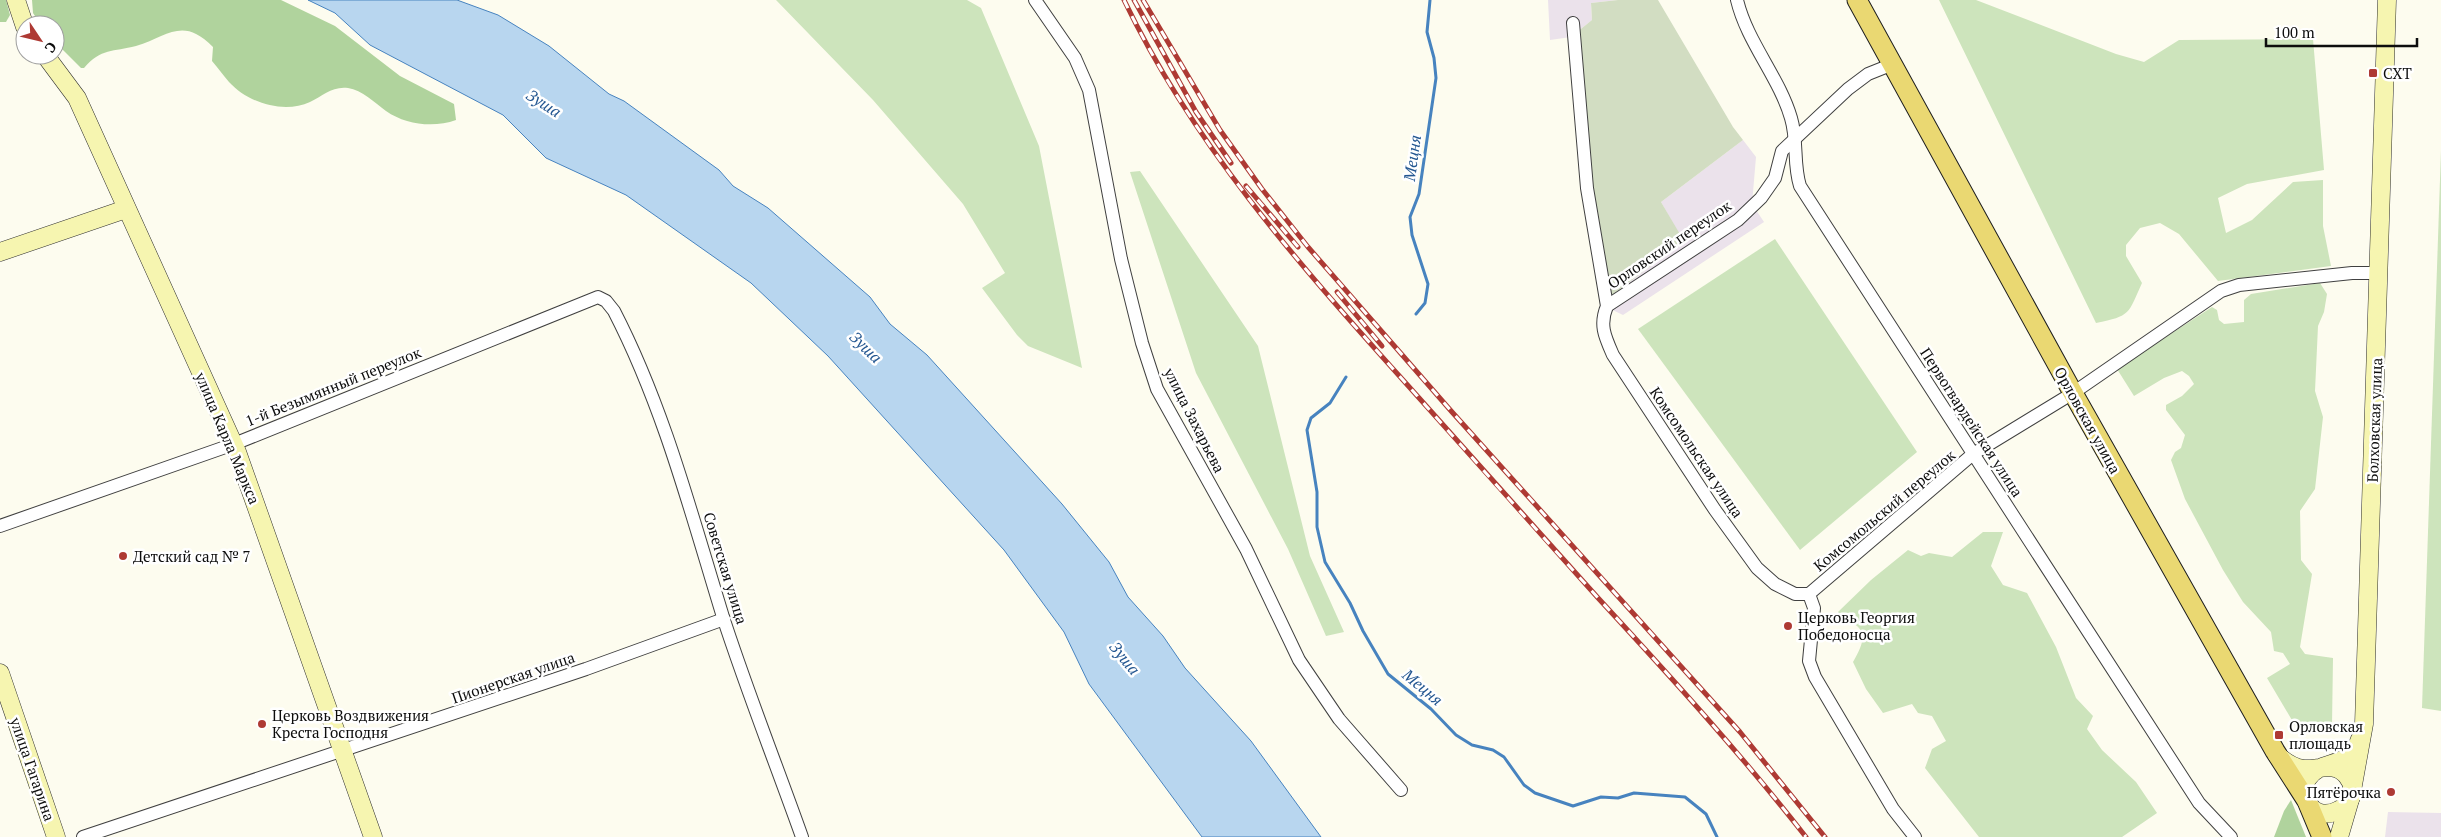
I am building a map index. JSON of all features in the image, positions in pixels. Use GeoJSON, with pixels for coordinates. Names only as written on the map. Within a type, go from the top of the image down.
{"type":"FeatureCollection","features":[{"type":"Feature","properties":{"kind":"main road","name":"Орловская улица"},"geometry":{"type":"LineString","coordinates":[[1857,0],[2073,393],[2277,754],[2306,801],[2322,837]]}},
{"type":"Feature","properties":{"kind":"main road","name":"Болховская улица"},"geometry":{"type":"LineString","coordinates":[[2339,837],[2351,796],[2364,724],[2380,273],[2387,0]]}},
{"type":"Feature","properties":{"kind":"main road"},"geometry":{"type":"LineString","coordinates":[[17,1],[21,15]]}},
{"type":"Feature","properties":{"kind":"main road","name":"улица Карла Маркса"},"geometry":{"type":"LineString","coordinates":[[52,65],[77,98],[234,444],[344,750],[373,837]]}},
{"type":"Feature","properties":{"kind":"main road"},"geometry":{"type":"LineString","coordinates":[[0,252],[126,209]]}},
{"type":"Feature","properties":{"kind":"main road","name":"улица Гагарина"},"geometry":{"type":"LineString","coordinates":[[0,673],[56,837]]}},
{"type":"Feature","properties":{"kind":"main road"},"geometry":{"type":"LineString","coordinates":[[2277,754],[2297,767],[2305,769],[2328,766],[2339,769],[2347,776],[2351,784],[2351,796],[2342,810],[2331,814],[2321,813],[2313,809],[2306,801],[2304,790],[2306,780],[2318,768],[2328,766],[2342,761],[2354,751],[2360,742],[2364,724]]}},
{"type":"Feature","properties":{"kind":"street","name":"улица Захарьева"},"geometry":{"type":"LineString","coordinates":[[1035,0],[1075,58],[1083,72],[1089,90],[1121,259],[1142,343],[1158,389],[1246,549],[1299,660],[1339,719],[1401,790]]}},
{"type":"Feature","properties":{"kind":"street","name":"Первогвардейская улица"},"geometry":{"type":"LineString","coordinates":[[1737,0],[1791,117],[1796,139],[1795,171],[1800,186],[2199,803],[2231,837]]}},
{"type":"Feature","properties":{"kind":"street","name":"Комсомольская улица"},"geometry":{"type":"LineString","coordinates":[[1573,24],[1587,188],[1607,306],[1602,318],[1604,334],[1613,355],[1715,510],[1757,568],[1775,584],[1795,594],[1809,594]]}},
{"type":"Feature","properties":{"kind":"street","name":"Орловский переулок"},"geometry":{"type":"LineString","coordinates":[[1607,306],[1738,220],[1761,198],[1775,178],[1782,151],[1848,89],[1868,74],[1893,64]]}},
{"type":"Feature","properties":{"kind":"street","name":"Комсомольский переулок"},"geometry":{"type":"LineString","coordinates":[[1809,594],[1973,454],[2073,393],[2230,286],[2352,273],[2380,273]]}},
{"type":"Feature","properties":{"kind":"street","name":"1-й Безымянный переулок"},"geometry":{"type":"LineString","coordinates":[[0,526],[234,444],[598,297],[606,301],[614,311]]}},
{"type":"Feature","properties":{"kind":"street","name":"Советская улица"},"geometry":{"type":"LineString","coordinates":[[614,311],[655,400],[680,473],[724,619],[802,837]]}},
{"type":"Feature","properties":{"kind":"street"},"geometry":{"type":"LineString","coordinates":[[1809,594],[1814,608],[1809,661],[1815,677],[1893,809],[1915,837]]}},
{"type":"Feature","properties":{"kind":"street","name":"Пионерская улица"},"geometry":{"type":"LineString","coordinates":[[83,837],[586,669],[724,619]]}},
{"type":"Feature","properties":{"kind":"shaded area"},"geometry":{"type":"Polygon","coordinates":[[[1548,0],[1618,0],[1591,3],[1592,20],[1571,37],[1550,40],[1548,0]]]}},
{"type":"Feature","properties":{"kind":"shaded area"},"geometry":{"type":"Polygon","coordinates":[[[1743,140],[1756,157],[1752,204],[1764,222],[1623,315],[1600,304],[1683,241],[1661,202],[1743,140]]]}},
{"type":"Feature","properties":{"kind":"shaded area"},"geometry":{"type":"Polygon","coordinates":[[[2388,812],[2441,813],[2441,837],[2385,837],[2388,812]]]}},
{"type":"Feature","properties":{"kind":"green space"},"geometry":{"type":"Polygon","coordinates":[[[0,0],[6,0],[10,15],[6,22],[0,22],[0,0]]]}},
{"type":"Feature","properties":{"kind":"green space"},"geometry":{"type":"Polygon","coordinates":[[[32,0],[281,0],[335,26],[400,76],[454,104],[456,120],[439,124],[411,122],[394,116],[363,94],[348,88],[332,90],[310,102],[289,107],[256,101],[246,96],[229,82],[212,61],[213,47],[193,32],[184,30],[175,31],[136,46],[102,54],[84,68],[81,68],[65,52],[65,15],[34,15],[32,0]]]}},
{"type":"Feature","properties":{"kind":"green space"},"geometry":{"type":"Polygon","coordinates":[[[776,0],[967,0],[981,8],[1039,146],[1082,368],[1028,346],[1017,335],[982,288],[1005,273],[963,204],[873,100],[776,0]]]}},
{"type":"Feature","properties":{"kind":"green space"},"geometry":{"type":"Polygon","coordinates":[[[1618,0],[1658,0],[1733,127],[1743,140],[1661,202],[1684,241],[1600,304],[1582,192],[1571,37],[1592,20],[1591,3],[1618,0]]]}},
{"type":"Feature","properties":{"kind":"green space"},"geometry":{"type":"Polygon","coordinates":[[[1939,0],[1976,0],[2116,54],[2144,62],[2179,40],[2313,39],[2324,170],[2247,184],[2218,198],[2226,233],[2252,220],[2293,182],[2323,180],[2323,226],[2331,266],[2218,281],[2179,234],[2160,223],[2140,228],[2126,245],[2126,256],[2142,283],[2131,307],[2127,312],[2116,318],[2096,323],[1939,0]]]}},
{"type":"Feature","properties":{"kind":"green space"},"geometry":{"type":"Polygon","coordinates":[[[2441,150],[2441,711],[2422,708],[2441,150]]]}},
{"type":"Feature","properties":{"kind":"green space"},"geometry":{"type":"Polygon","coordinates":[[[1140,171],[1258,346],[1310,556],[1344,632],[1326,636],[1288,549],[1196,373],[1130,172],[1140,171]]]}},
{"type":"Feature","properties":{"kind":"green space"},"geometry":{"type":"Polygon","coordinates":[[[1775,239],[1917,452],[1800,550],[1638,329],[1775,239]]]}},
{"type":"Feature","properties":{"kind":"green space"},"geometry":{"type":"Polygon","coordinates":[[[2320,283],[2327,294],[2324,312],[2318,326],[2315,391],[2323,417],[2315,489],[2300,511],[2301,560],[2312,574],[2300,647],[2305,654],[2333,658],[2332,725],[2319,730],[2310,730],[2296,727],[2267,678],[2290,664],[2283,653],[2274,651],[2271,632],[2243,602],[2223,570],[2185,499],[2171,460],[2175,452],[2181,448],[2185,435],[2166,410],[2166,405],[2182,396],[2194,384],[2189,376],[2182,371],[2164,378],[2134,396],[2117,369],[2212,307],[2217,310],[2219,320],[2224,324],[2244,322],[2244,300],[2251,294],[2320,283]]]}},
{"type":"Feature","properties":{"kind":"green space"},"geometry":{"type":"Polygon","coordinates":[[[1983,532],[2003,532],[1991,566],[2003,585],[2027,593],[2056,647],[2076,698],[2093,716],[2087,729],[2102,750],[2136,782],[2157,813],[2122,837],[1979,837],[1925,768],[1932,749],[1946,741],[1932,716],[1918,713],[1912,704],[1883,713],[1866,689],[1853,662],[1862,641],[1861,631],[1851,622],[1842,619],[1838,612],[1871,580],[1908,550],[1921,556],[1929,553],[1952,557],[1983,532]]]}},
{"type":"Feature","properties":{"kind":"green space"},"geometry":{"type":"Polygon","coordinates":[[[2291,800],[2306,837],[2274,837],[2284,811],[2291,800]]]}},
{"type":"Feature","properties":{"kind":"water","name":"Зуша"},"geometry":{"type":"Polygon","coordinates":[[[308,0],[457,0],[498,15],[549,46],[609,94],[624,101],[719,170],[733,186],[768,208],[870,297],[890,324],[927,355],[1062,504],[1109,562],[1128,597],[1163,636],[1185,668],[1251,741],[1321,837],[1202,837],[1089,684],[1064,632],[1004,550],[828,356],[751,283],[626,195],[546,158],[503,115],[370,45],[335,13],[308,0]]]}},
{"type":"Feature","properties":{"kind":"waterway","name":"Мецня"},"geometry":{"type":"LineString","coordinates":[[1416,314],[1425,303],[1428,284],[1412,235],[1410,217],[1419,194],[1436,78],[1434,58],[1427,32],[1430,0]]}},
{"type":"Feature","properties":{"kind":"waterway","name":"Мецня"},"geometry":{"type":"LineString","coordinates":[[1346,377],[1330,403],[1311,418],[1307,430],[1317,492],[1317,527],[1325,562],[1350,603],[1363,631],[1388,674],[1431,709],[1456,735],[1472,745],[1493,750],[1504,757],[1524,785],[1535,793],[1573,806],[1601,797],[1618,798],[1634,793],[1685,797],[1706,814],[1717,837]]}},
{"type":"Feature","properties":{"kind":"railway"},"geometry":{"type":"LineString","coordinates":[[1124,0],[1151,53],[1182,104],[1250,200],[1286,246],[1363,336],[1705,716],[1806,837]]}},
{"type":"Feature","properties":{"kind":"railway"},"geometry":{"type":"LineString","coordinates":[[1134,0],[1196,112],[1231,163]]}},
{"type":"Feature","properties":{"kind":"railway"},"geometry":{"type":"LineString","coordinates":[[1143,0],[1220,130],[1262,189],[1308,247],[1452,412],[1740,732],[1825,837]]}},
{"type":"Feature","properties":{"kind":"railway"},"geometry":{"type":"LineString","coordinates":[[1246,186],[1298,247]]}},
{"type":"Feature","properties":{"kind":"railway"},"geometry":{"type":"LineString","coordinates":[[1337,292],[1382,346]]}},
{"type":"Feature","properties":{"kind":"place","name":"СХТ"},"geometry":{"type":"Point","coordinates":[2373,73]}},
{"type":"Feature","properties":{"kind":"place","name":"Детский сад № 7"},"geometry":{"type":"Point","coordinates":[123,556]}},
{"type":"Feature","properties":{"kind":"place","name":"Церковь Георгия Победоносца"},"geometry":{"type":"Point","coordinates":[1788,626]}},
{"type":"Feature","properties":{"kind":"place","name":"Церковь Воздвижения Креста Господня"},"geometry":{"type":"Point","coordinates":[262,724]}},
{"type":"Feature","properties":{"kind":"place","name":"Орловская площадь"},"geometry":{"type":"Point","coordinates":[2279,735]}},
{"type":"Feature","properties":{"kind":"place","name":"Пятёрочка"},"geometry":{"type":"Point","coordinates":[2391,792]}}]}
